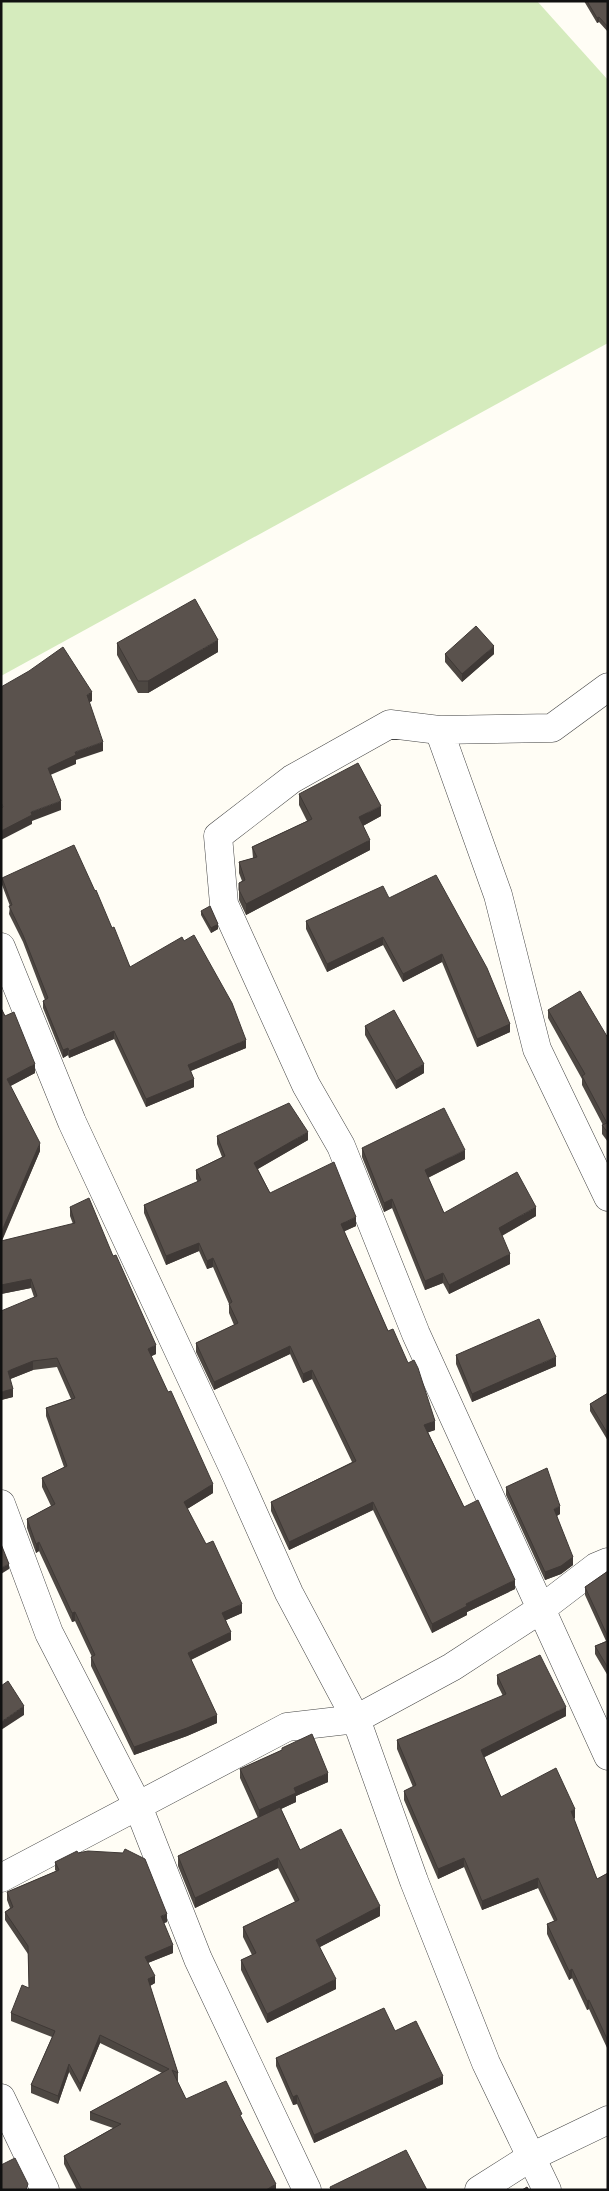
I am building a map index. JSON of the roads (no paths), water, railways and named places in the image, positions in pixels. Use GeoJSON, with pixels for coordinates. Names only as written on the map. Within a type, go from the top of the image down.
{"type":"FeatureCollection","features":[{"type":"Feature","properties":{"kind":"street"},"geometry":{"type":"LineString","coordinates":[[608,687],[552,728],[439,730],[390,724],[292,779],[218,836],[224,904],[306,1086],[341,1146],[416,1334],[608,1756]]}},
{"type":"Feature","properties":{"kind":"street"},"geometry":{"type":"LineString","coordinates":[[439,730],[498,895],[537,1049],[608,1197]]}},
{"type":"Feature","properties":{"kind":"street"},"geometry":{"type":"LineString","coordinates":[[1,947],[72,1122],[235,1472],[288,1593],[356,1719],[414,1881],[486,2063],[547,2190]]}},
{"type":"Feature","properties":{"kind":"street"},"geometry":{"type":"LineString","coordinates":[[1,1504],[49,1633],[138,1806],[198,1958],[307,2190]]}},
{"type":"Feature","properties":{"kind":"street"},"geometry":{"type":"LineString","coordinates":[[1,1878],[288,1726],[356,1719],[452,1666],[541,1609],[596,1567],[608,1562]]}},
{"type":"Feature","properties":{"kind":"street"},"geometry":{"type":"LineString","coordinates":[[1,2098],[45,2190]]}},
{"type":"Feature","properties":{"kind":"street"},"geometry":{"type":"LineString","coordinates":[[479,2190],[531,2157],[608,2120]]}}]}
